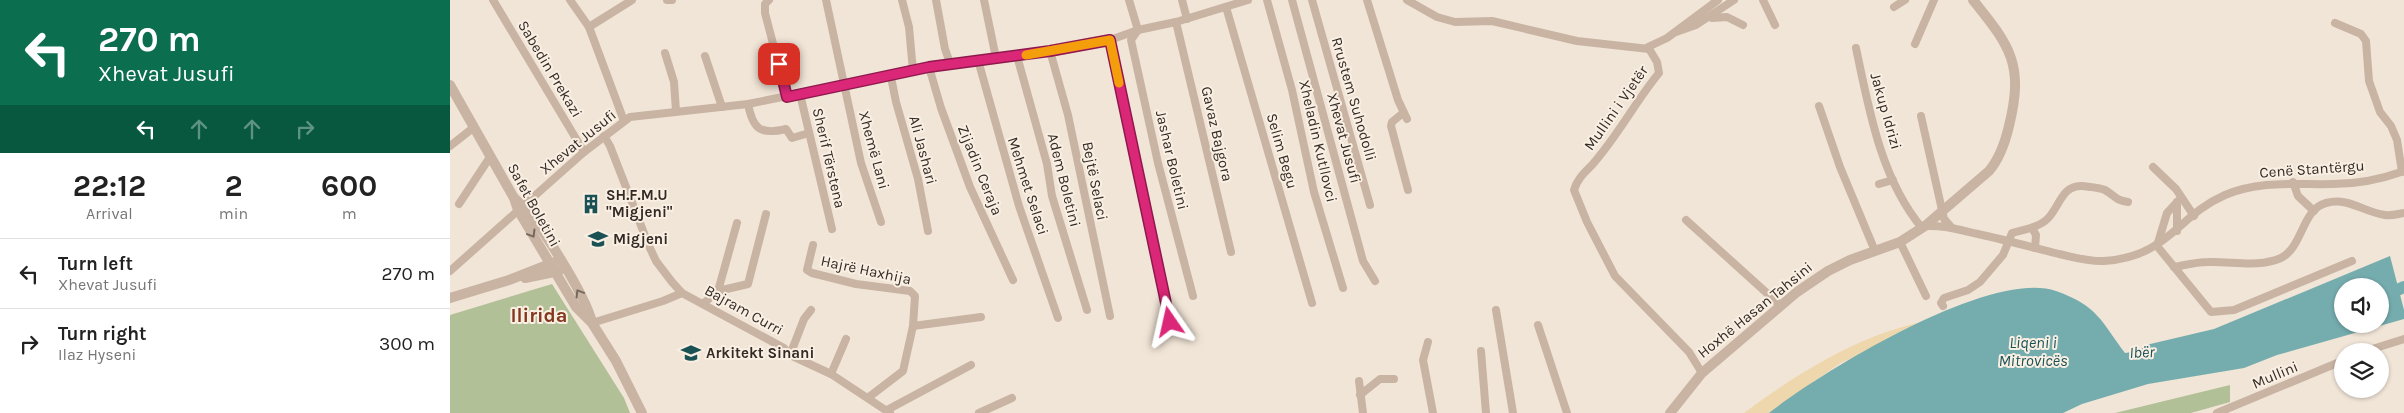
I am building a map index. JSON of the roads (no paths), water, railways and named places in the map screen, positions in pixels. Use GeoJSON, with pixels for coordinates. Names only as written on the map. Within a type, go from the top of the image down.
{"type":"FeatureCollection","features":[{"type":"Feature","properties":{"kind":"street","name":"Sabedin Prekazi"},"geometry":{"type":"LineString","coordinates":[[493,0],[584,152]]}},
{"type":"Feature","properties":{"kind":"street"},"geometry":{"type":"LineString","coordinates":[[570,0],[589,27],[624,121]]}},
{"type":"Feature","properties":{"kind":"street"},"geometry":{"type":"LineString","coordinates":[[589,27],[632,0]]}},
{"type":"Feature","properties":{"kind":"street"},"geometry":{"type":"LineString","coordinates":[[667,0],[672,0]]}},
{"type":"Feature","properties":{"kind":"street"},"geometry":{"type":"LineString","coordinates":[[769,0],[765,4],[765,13],[787,97]]}},
{"type":"Feature","properties":{"kind":"street","name":"Xhemë Lani"},"geometry":{"type":"LineString","coordinates":[[826,0],[861,163],[881,222]]}},
{"type":"Feature","properties":{"kind":"street"},"geometry":{"type":"LineString","coordinates":[[902,0],[909,27],[913,71]]}},
{"type":"Feature","properties":{"kind":"street"},"geometry":{"type":"LineString","coordinates":[[936,0],[945,49],[950,64]]}},
{"type":"Feature","properties":{"kind":"street"},"geometry":{"type":"LineString","coordinates":[[984,0],[996,58]]}},
{"type":"Feature","properties":{"kind":"street"},"geometry":{"type":"LineString","coordinates":[[1128,0],[1138,30]]}},
{"type":"Feature","properties":{"kind":"street"},"geometry":{"type":"LineString","coordinates":[[1182,0],[1187,20]]}},
{"type":"Feature","properties":{"kind":"street","name":"Xhevat Jusufi"},"geometry":{"type":"LineString","coordinates":[[450,271],[584,152],[630,117],[748,104],[929,67],[1017,56],[1110,40],[1138,30],[1187,20],[1248,0]]}},
{"type":"Feature","properties":{"kind":"street","name":"Xheladin Kutllovci"},"geometry":{"type":"LineString","coordinates":[[1267,0],[1292,90],[1314,192],[1343,288]]}},
{"type":"Feature","properties":{"kind":"street","name":"Xhevat Jusufi"},"geometry":{"type":"LineString","coordinates":[[1292,0],[1364,261],[1375,281]]}},
{"type":"Feature","properties":{"kind":"street","name":"Rrustem Suhodolli"},"geometry":{"type":"LineString","coordinates":[[1312,0],[1370,206]]}},
{"type":"Feature","properties":{"kind":"street"},"geometry":{"type":"LineString","coordinates":[[1367,0],[1405,116],[1392,122],[1391,126],[1408,190]]}},
{"type":"Feature","properties":{"kind":"street","name":"Mullini i Vjetër"},"geometry":{"type":"LineString","coordinates":[[1407,0],[1437,17],[1454,22],[1492,21],[1577,41],[1649,49]]}},
{"type":"Feature","properties":{"kind":"street","name":"Mullini i Vjetër"},"geometry":{"type":"LineString","coordinates":[[1649,49],[1650,45],[1674,32],[1718,0]]}},
{"type":"Feature","properties":{"kind":"street","name":"Mullini i Vjetër"},"geometry":{"type":"LineString","coordinates":[[1674,32],[1682,31],[1708,18],[1734,0]]}},
{"type":"Feature","properties":{"kind":"street"},"geometry":{"type":"LineString","coordinates":[[1763,0],[1775,25]]}},
{"type":"Feature","properties":{"kind":"street"},"geometry":{"type":"LineString","coordinates":[[1894,7],[1905,0]]}},
{"type":"Feature","properties":{"kind":"street"},"geometry":{"type":"LineString","coordinates":[[1915,44],[1934,0]]}},
{"type":"Feature","properties":{"kind":"street","name":"Hoxhë Hasan Tahsini"},"geometry":{"type":"LineString","coordinates":[[1670,413],[1702,373],[1780,305],[1817,278],[1850,260],[1900,242],[1924,227],[1943,212],[1996,162],[2006,139],[2015,99],[2016,77],[2010,54],[2001,37],[1973,0]]}},
{"type":"Feature","properties":{"kind":"street","name":"Selim Begu"},"geometry":{"type":"LineString","coordinates":[[1226,7],[1312,303]]}},
{"type":"Feature","properties":{"kind":"street"},"geometry":{"type":"LineString","coordinates":[[1708,18],[1727,17],[1744,25]]}},
{"type":"Feature","properties":{"kind":"street","name":"Gavaz Bajgora"},"geometry":{"type":"LineString","coordinates":[[1176,22],[1231,252]]}},
{"type":"Feature","properties":{"kind":"street","name":"Cenë Stantërgu"},"geometry":{"type":"LineString","coordinates":[[1924,227],[1951,227],[2102,262],[2138,255],[2157,246],[2194,216],[2224,196],[2261,185],[2293,182],[2333,184],[2364,182],[2403,171],[2397,140],[2391,126],[2380,112],[2369,80],[2366,41],[2361,34],[2335,23]]}},
{"type":"Feature","properties":{"kind":"street","name":"Jashar Boletini"},"geometry":{"type":"LineString","coordinates":[[1138,30],[1131,40],[1158,163],[1193,296]]}},
{"type":"Feature","properties":{"kind":"street"},"geometry":{"type":"LineString","coordinates":[[1110,40],[1170,322]]}},
{"type":"Feature","properties":{"kind":"street","name":"Jakup Idrizi"},"geometry":{"type":"LineString","coordinates":[[1856,48],[1868,106],[1893,180],[1906,207],[1924,227]]}},
{"type":"Feature","properties":{"kind":"street","name":"Mullini i Vjetër"},"geometry":{"type":"LineString","coordinates":[[1649,49],[1657,62],[1659,73],[1643,92],[1616,136],[1578,180],[1574,190],[1615,276],[1689,352],[1702,373]]}},
{"type":"Feature","properties":{"kind":"street","name":"Bejtë Selaci"},"geometry":{"type":"LineString","coordinates":[[1050,51],[1068,115],[1110,316]]}},
{"type":"Feature","properties":{"kind":"street"},"geometry":{"type":"LineString","coordinates":[[665,53],[674,82],[676,111]]}},
{"type":"Feature","properties":{"kind":"street"},"geometry":{"type":"LineString","coordinates":[[705,56],[722,107]]}},
{"type":"Feature","properties":{"kind":"street","name":"Adem Boletini"},"geometry":{"type":"LineString","coordinates":[[1017,56],[1047,164],[1052,196],[1087,310]]}},
{"type":"Feature","properties":{"kind":"street","name":"Mehmet Selaci"},"geometry":{"type":"LineString","coordinates":[[978,60],[1019,206],[1058,318]]}},
{"type":"Feature","properties":{"kind":"street","name":"Zijadin Ceraja"},"geometry":{"type":"LineString","coordinates":[[929,67],[941,108],[970,187],[1013,280]]}},
{"type":"Feature","properties":{"kind":"street","name":"Ali Jashari"},"geometry":{"type":"LineString","coordinates":[[891,76],[896,102],[918,179],[928,231]]}},
{"type":"Feature","properties":{"kind":"street","name":"Safet Boletini"},"geometry":{"type":"LineString","coordinates":[[450,85],[514,198],[558,266],[589,309],[592,323],[616,361],[642,413]]}},
{"type":"Feature","properties":{"kind":"street","name":"Sherif Tërstena"},"geometry":{"type":"LineString","coordinates":[[800,94],[832,229]]}},
{"type":"Feature","properties":{"kind":"street"},"geometry":{"type":"LineString","coordinates":[[748,104],[752,118],[767,133],[786,129],[792,138],[809,133]]}},
{"type":"Feature","properties":{"kind":"street"},"geometry":{"type":"LineString","coordinates":[[1819,106],[1840,167],[1875,250]]}},
{"type":"Feature","properties":{"kind":"street"},"geometry":{"type":"LineString","coordinates":[[1921,116],[1945,221],[1951,227]]}},
{"type":"Feature","properties":{"kind":"street"},"geometry":{"type":"LineString","coordinates":[[450,146],[473,128]]}},
{"type":"Feature","properties":{"kind":"street","name":"Bajram Curri"},"geometry":{"type":"LineString","coordinates":[[604,136],[610,146],[653,253],[672,282],[682,293],[704,303],[730,320],[784,348],[790,355],[830,374],[889,411]]}},
{"type":"Feature","properties":{"kind":"street","name":"Safet Boletini"},"geometry":{"type":"LineString","coordinates":[[459,204],[490,157]]}},
{"type":"Feature","properties":{"kind":"street"},"geometry":{"type":"LineString","coordinates":[[2153,167],[2176,189],[2179,200],[2177,231]]}},
{"type":"Feature","properties":{"kind":"street"},"geometry":{"type":"LineString","coordinates":[[1879,184],[1893,180]]}},
{"type":"Feature","properties":{"kind":"street"},"geometry":{"type":"LineString","coordinates":[[2293,182],[2298,196],[2314,211]]}},
{"type":"Feature","properties":{"kind":"street"},"geometry":{"type":"LineString","coordinates":[[1943,306],[1941,303],[1944,298],[1968,290],[1980,282],[2003,256],[2012,233],[2032,228],[2048,220],[2063,195],[2076,186],[2098,188],[2117,200],[2128,202]]}},
{"type":"Feature","properties":{"kind":"street"},"geometry":{"type":"LineString","coordinates":[[2179,200],[2194,216]]}},
{"type":"Feature","properties":{"kind":"street"},"geometry":{"type":"LineString","coordinates":[[2179,200],[2166,213],[2157,246],[2211,312],[2234,310],[2352,261]]}},
{"type":"Feature","properties":{"kind":"street"},"geometry":{"type":"LineString","coordinates":[[2174,267],[2198,262],[2258,263],[2282,257],[2292,249],[2314,211],[2320,205],[2340,201],[2355,204],[2384,215],[2404,213]]}},
{"type":"Feature","properties":{"kind":"street"},"geometry":{"type":"LineString","coordinates":[[704,303],[718,291],[748,284],[766,214]]}},
{"type":"Feature","properties":{"kind":"street"},"geometry":{"type":"LineString","coordinates":[[1686,220],[1780,305]]}},
{"type":"Feature","properties":{"kind":"street"},"geometry":{"type":"LineString","coordinates":[[718,291],[737,223]]}},
{"type":"Feature","properties":{"kind":"street"},"geometry":{"type":"LineString","coordinates":[[2032,228],[2036,235],[2035,248]]}},
{"type":"Feature","properties":{"kind":"street"},"geometry":{"type":"LineString","coordinates":[[1900,242],[1926,296]]}},
{"type":"Feature","properties":{"kind":"street","name":"Hajrë Haxhija"},"geometry":{"type":"LineString","coordinates":[[813,245],[807,270],[812,273],[856,284],[913,292],[916,302],[914,326],[903,371],[869,397]]}},
{"type":"Feature","properties":{"kind":"street"},"geometry":{"type":"LineString","coordinates":[[450,298],[558,266]]}},
{"type":"Feature","properties":{"kind":"street","name":"Bajram Curri"},"geometry":{"type":"LineString","coordinates":[[592,323],[677,297],[682,293]]}},
{"type":"Feature","properties":{"kind":"street","name":"Bajram Curri"},"geometry":{"type":"LineString","coordinates":[[790,355],[804,319],[811,310]]}},
{"type":"Feature","properties":{"kind":"street"},"geometry":{"type":"LineString","coordinates":[[1496,310],[1513,413]]}},
{"type":"Feature","properties":{"kind":"street"},"geometry":{"type":"LineString","coordinates":[[914,326],[981,317]]}},
{"type":"Feature","properties":{"kind":"street"},"geometry":{"type":"LineString","coordinates":[[1538,325],[1567,413]]}},
{"type":"Feature","properties":{"kind":"street"},"geometry":{"type":"LineString","coordinates":[[830,374],[846,339]]}},
{"type":"Feature","properties":{"kind":"street"},"geometry":{"type":"LineString","coordinates":[[2389,344],[2404,339]]}},
{"type":"Feature","properties":{"kind":"street"},"geometry":{"type":"LineString","coordinates":[[1428,342],[1424,360],[1433,413]]}},
{"type":"Feature","properties":{"kind":"street"},"geometry":{"type":"LineString","coordinates":[[1481,351],[1486,413]]}},
{"type":"Feature","properties":{"kind":"street","name":"Mullini"},"geometry":{"type":"LineString","coordinates":[[2217,413],[2334,364]]}},
{"type":"Feature","properties":{"kind":"street"},"geometry":{"type":"LineString","coordinates":[[889,411],[971,365]]}},
{"type":"Feature","properties":{"kind":"street"},"geometry":{"type":"LineString","coordinates":[[1360,395],[1380,379],[1394,379]]}},
{"type":"Feature","properties":{"kind":"street"},"geometry":{"type":"LineString","coordinates":[[1359,381],[1363,413]]}},
{"type":"Feature","properties":{"kind":"street"},"geometry":{"type":"LineString","coordinates":[[979,413],[1012,398]]}},
{"type":"Feature","properties":{"kind":"water","name":"Liqeni i Mitrovicës"},"geometry":{"type":"Polygon","coordinates":[[[2390,256],[2404,310],[2404,319],[2389,323],[2389,278],[2337,278],[2390,256]]]}},
{"type":"Feature","properties":{"kind":"water","name":"Liqeni i Mitrovicës"},"geometry":{"type":"Polygon","coordinates":[[[2334,279],[2334,333],[2355,333],[2277,355],[2244,368],[2148,384],[2082,404],[2063,413],[1769,413],[1827,373],[1908,328],[1950,309],[1991,295],[2027,288],[2056,291],[2081,303],[2104,323],[2125,353],[2139,351],[2146,345],[2214,329],[2334,279]]]}},
{"type":"Feature","properties":{"kind":"waterway","name":"Ibër"},"geometry":{"type":"LineString","coordinates":[[2389,294],[2404,287]]}},
{"type":"Feature","properties":{"kind":"place","name":"SH.F.M.U \"Migjeni\""},"geometry":{"type":"Point","coordinates":[591,204]}},
{"type":"Feature","properties":{"kind":"place","name":"Migjeni"},"geometry":{"type":"Point","coordinates":[598,239]}},
{"type":"Feature","properties":{"kind":"place","name":"Arkitekt Sinani"},"geometry":{"type":"Point","coordinates":[691,353]}},
{"type":"Feature","properties":{"kind":"district","name":"Ilirida"},"geometry":{"type":"Point","coordinates":[539,315]}}]}
